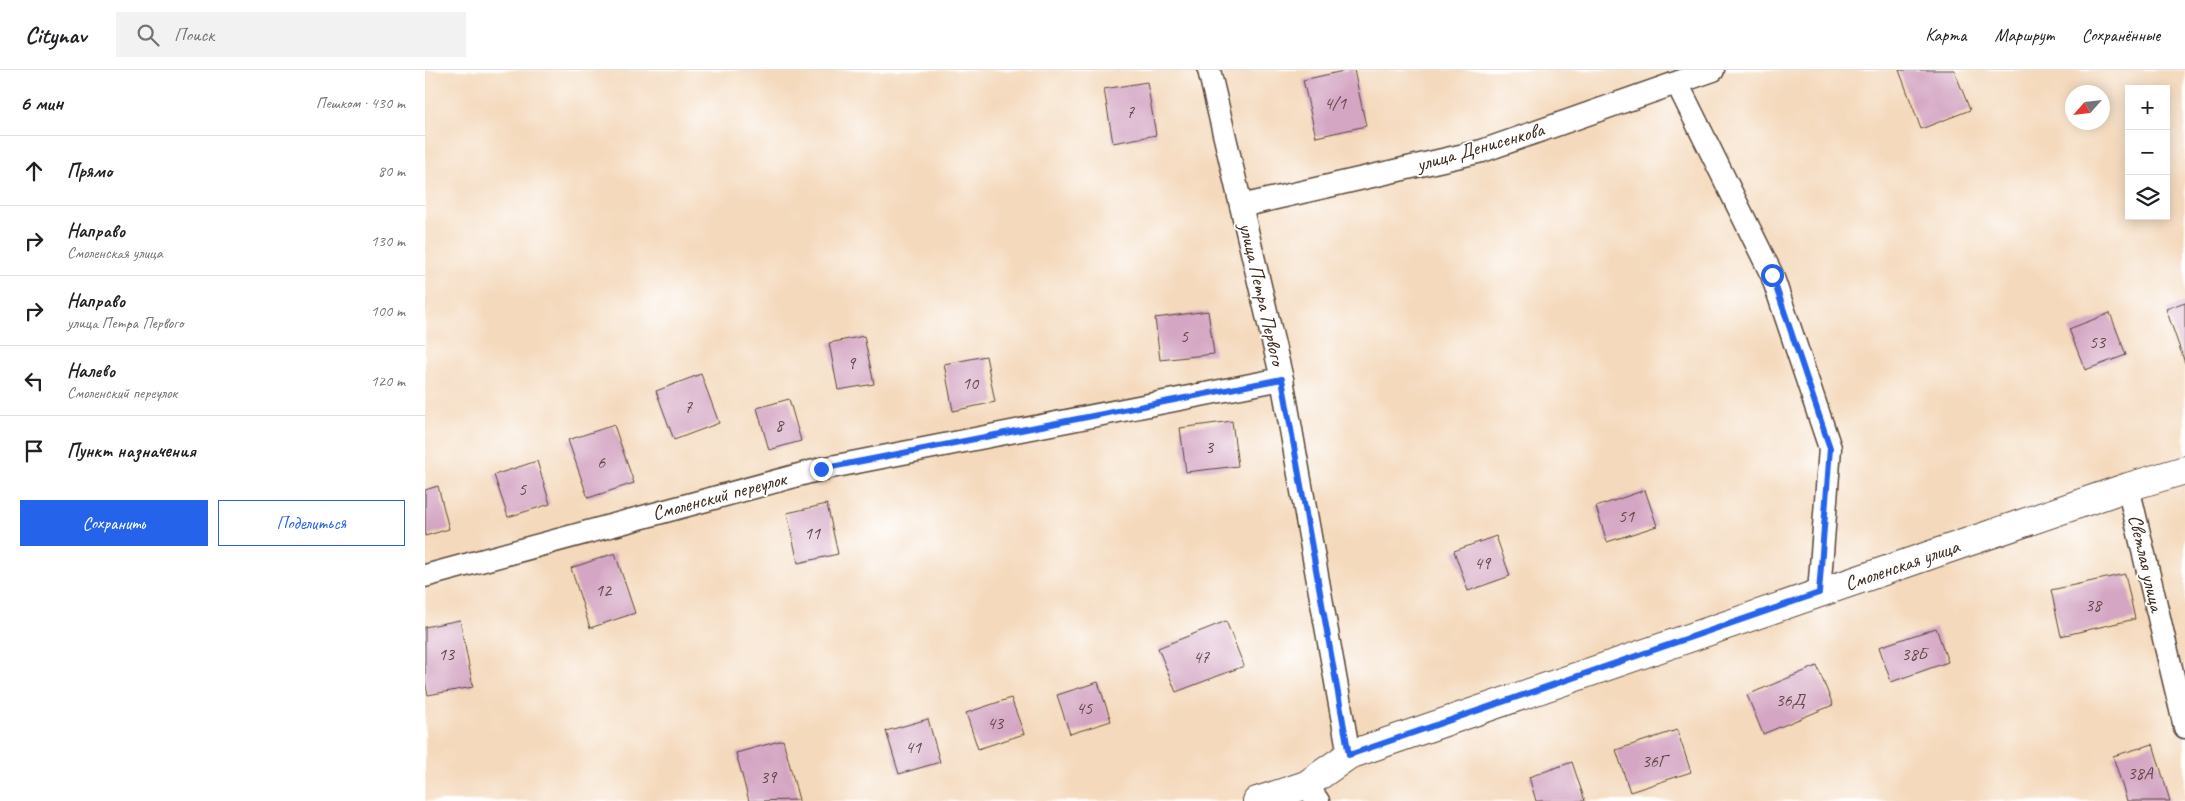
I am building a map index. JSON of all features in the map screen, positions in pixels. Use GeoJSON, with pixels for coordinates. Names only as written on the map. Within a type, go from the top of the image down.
{"type":"FeatureCollection","features":[{"type":"Feature","properties":{"kind":"street","name":"улица Петра Первого"},"geometry":{"type":"LineString","coordinates":[[1209,70],[1282,379],[1349,755]]}},
{"type":"Feature","properties":{"kind":"street","name":"улица Денисенкова"},"geometry":{"type":"LineString","coordinates":[[1241,206],[1482,151],[1713,70]]}},
{"type":"Feature","properties":{"kind":"street"},"geometry":{"type":"LineString","coordinates":[[1677,83],[1772,275],[1830,448],[1819,593]]}},
{"type":"Feature","properties":{"kind":"street","name":"Смоленский переулок"},"geometry":{"type":"LineString","coordinates":[[425,576],[821,469],[1282,379]]}},
{"type":"Feature","properties":{"kind":"street","name":"Смоленская улица"},"geometry":{"type":"LineString","coordinates":[[1257,801],[1312,793],[1349,755],[2128,487],[2185,470]]}},
{"type":"Feature","properties":{"kind":"street","name":"Светлая улица"},"geometry":{"type":"LineString","coordinates":[[2128,487],[2185,728]]}},
{"type":"Feature","properties":{"kind":"building"},"geometry":{"type":"Polygon","coordinates":[[[1354,70],[1366,126],[1316,137],[1303,80],[1354,70]]]}},
{"type":"Feature","properties":{"kind":"building"},"geometry":{"type":"Polygon","coordinates":[[[1899,70],[1954,70],[1970,110],[1921,129],[1899,70]]]}},
{"type":"Feature","properties":{"kind":"building"},"geometry":{"type":"Polygon","coordinates":[[[1147,82],[1156,135],[1113,143],[1104,89],[1147,82]]]}},
{"type":"Feature","properties":{"kind":"building"},"geometry":{"type":"Polygon","coordinates":[[[2185,302],[2185,363],[2166,309],[2185,302]]]}},
{"type":"Feature","properties":{"kind":"building"},"geometry":{"type":"Polygon","coordinates":[[[1208,311],[1214,354],[1160,360],[1155,318],[1208,311]]]}},
{"type":"Feature","properties":{"kind":"building"},"geometry":{"type":"Polygon","coordinates":[[[2110,313],[2126,355],[2085,370],[2069,329],[2110,313]]]}},
{"type":"Feature","properties":{"kind":"building"},"geometry":{"type":"Polygon","coordinates":[[[864,336],[874,384],[838,390],[829,343],[864,336]]]}},
{"type":"Feature","properties":{"kind":"building"},"geometry":{"type":"Polygon","coordinates":[[[986,356],[995,402],[953,411],[944,364],[986,356]]]}},
{"type":"Feature","properties":{"kind":"building"},"geometry":{"type":"Polygon","coordinates":[[[701,374],[719,423],[674,440],[656,391],[701,374]]]}},
{"type":"Feature","properties":{"kind":"building"},"geometry":{"type":"Polygon","coordinates":[[[789,399],[801,441],[769,450],[757,408],[789,399]]]}},
{"type":"Feature","properties":{"kind":"building"},"geometry":{"type":"Polygon","coordinates":[[[1232,421],[1238,466],[1186,472],[1180,428],[1232,421]]]}},
{"type":"Feature","properties":{"kind":"building"},"geometry":{"type":"Polygon","coordinates":[[[614,425],[634,483],[588,498],[568,440],[614,425]]]}},
{"type":"Feature","properties":{"kind":"building"},"geometry":{"type":"Polygon","coordinates":[[[537,461],[550,504],[508,517],[494,475],[537,461]]]}},
{"type":"Feature","properties":{"kind":"building"},"geometry":{"type":"Polygon","coordinates":[[[438,486],[449,529],[425,536],[425,490],[438,486]]]}},
{"type":"Feature","properties":{"kind":"building"},"geometry":{"type":"Polygon","coordinates":[[[1645,490],[1657,526],[1607,542],[1596,507],[1645,490]]]}},
{"type":"Feature","properties":{"kind":"building"},"geometry":{"type":"Polygon","coordinates":[[[827,504],[838,554],[798,563],[787,513],[827,504]]]}},
{"type":"Feature","properties":{"kind":"building"},"geometry":{"type":"Polygon","coordinates":[[[1496,536],[1510,576],[1468,591],[1454,551],[1496,536]]]}},
{"type":"Feature","properties":{"kind":"building"},"geometry":{"type":"Polygon","coordinates":[[[615,553],[635,613],[590,628],[571,568],[615,553]]]}},
{"type":"Feature","properties":{"kind":"building"},"geometry":{"type":"Polygon","coordinates":[[[2125,574],[2135,619],[2061,636],[2051,590],[2125,574]]]}},
{"type":"Feature","properties":{"kind":"building"},"geometry":{"type":"Polygon","coordinates":[[[460,620],[473,687],[428,695],[425,681],[425,627],[460,620]]]}},
{"type":"Feature","properties":{"kind":"building"},"geometry":{"type":"Polygon","coordinates":[[[1226,621],[1244,666],[1176,692],[1158,648],[1226,621]]]}},
{"type":"Feature","properties":{"kind":"building"},"geometry":{"type":"Polygon","coordinates":[[[1936,628],[1948,662],[1891,682],[1879,647],[1936,628]]]}},
{"type":"Feature","properties":{"kind":"building"},"geometry":{"type":"Polygon","coordinates":[[[1817,666],[1833,705],[1763,734],[1747,695],[1817,666]]]}},
{"type":"Feature","properties":{"kind":"building"},"geometry":{"type":"Polygon","coordinates":[[[1098,682],[1111,721],[1070,734],[1057,695],[1098,682]]]}},
{"type":"Feature","properties":{"kind":"building"},"geometry":{"type":"Polygon","coordinates":[[[1011,698],[1024,734],[978,749],[966,713],[1011,698]]]}},
{"type":"Feature","properties":{"kind":"building"},"geometry":{"type":"Polygon","coordinates":[[[928,719],[940,762],[899,774],[886,731],[928,719]]]}},
{"type":"Feature","properties":{"kind":"building"},"geometry":{"type":"Polygon","coordinates":[[[1677,730],[1691,772],[1630,792],[1616,750],[1677,730]]]}},
{"type":"Feature","properties":{"kind":"building"},"geometry":{"type":"Polygon","coordinates":[[[783,740],[799,800],[749,801],[736,753],[783,740]]]}},
{"type":"Feature","properties":{"kind":"building"},"geometry":{"type":"Polygon","coordinates":[[[2153,744],[2170,801],[2127,801],[2113,756],[2153,744]]]}},
{"type":"Feature","properties":{"kind":"building"},"geometry":{"type":"Polygon","coordinates":[[[1572,762],[1585,801],[1536,801],[1529,777],[1572,762]]]}},
{"type":"Feature","properties":{"kind":"route"},"geometry":{"type":"LineString","coordinates":[[821,469],[1282,379],[1349,755],[1819,593],[1830,448],[1772,275]]}}]}
